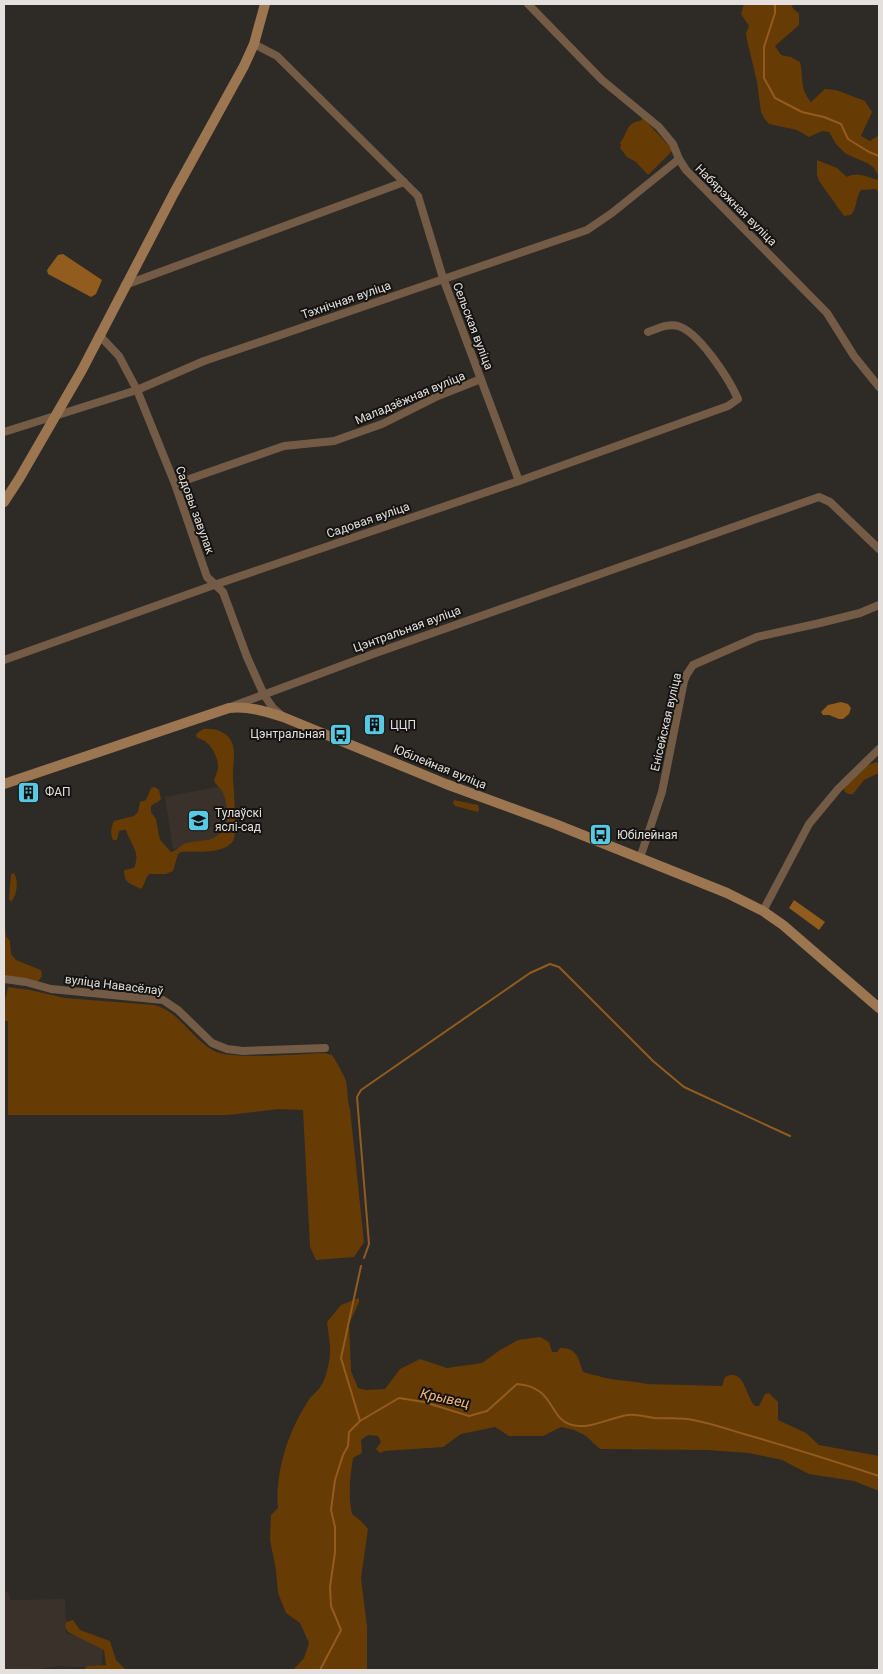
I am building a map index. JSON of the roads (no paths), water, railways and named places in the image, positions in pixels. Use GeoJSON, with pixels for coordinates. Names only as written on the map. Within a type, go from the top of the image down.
{"type":"FeatureCollection","features":[{"type":"Feature","properties":{"kind":"main road"},"geometry":{"type":"LineString","coordinates":[[4,502],[56,415],[244,66],[254,44],[265,4]]}},
{"type":"Feature","properties":{"kind":"main road","name":"Юбілейная вуліца"},"geometry":{"type":"LineString","coordinates":[[229,708],[250,707],[283,716],[446,784],[556,824],[727,892],[763,911],[783,925],[879,1008]]}},
{"type":"Feature","properties":{"kind":"main road","name":"Цэнтральная вуліца"},"geometry":{"type":"LineString","coordinates":[[4,784],[229,708]]}},
{"type":"Feature","properties":{"kind":"street","name":"Набярэжная вуліца"},"geometry":{"type":"LineString","coordinates":[[528,4],[602,80],[659,127],[673,144],[686,170],[827,313],[854,356],[879,387]]}},
{"type":"Feature","properties":{"kind":"street","name":"Сельская вуліца"},"geometry":{"type":"LineString","coordinates":[[254,44],[278,56],[418,196],[443,278],[519,481]]}},
{"type":"Feature","properties":{"kind":"street","name":"Тэхнічная вуліца"},"geometry":{"type":"LineString","coordinates":[[4,432],[137,390],[204,361],[587,230],[612,214],[679,159]]}},
{"type":"Feature","properties":{"kind":"street"},"geometry":{"type":"LineString","coordinates":[[125,285],[404,182]]}},
{"type":"Feature","properties":{"kind":"street","name":"Садовая вуліца"},"geometry":{"type":"LineString","coordinates":[[4,660],[214,584],[519,481],[728,406],[738,399],[708,350],[690,332],[678,326],[669,325],[648,332]]}},
{"type":"Feature","properties":{"kind":"street","name":"Садовы завулак"},"geometry":{"type":"LineString","coordinates":[[99,334],[119,356],[137,390],[175,484],[207,577],[223,592],[247,657],[264,695],[273,708],[283,716]]}},
{"type":"Feature","properties":{"kind":"street","name":"Маладзёжная вуліца"},"geometry":{"type":"LineString","coordinates":[[175,484],[284,446],[334,441],[382,424],[438,396],[481,379]]}},
{"type":"Feature","properties":{"kind":"street","name":"Цэнтральная вуліца"},"geometry":{"type":"LineString","coordinates":[[229,708],[373,654],[819,497],[830,502],[879,549]]}},
{"type":"Feature","properties":{"kind":"street","name":"Енісейская вуліца"},"geometry":{"type":"LineString","coordinates":[[640,858],[662,792],[684,681],[693,665],[757,637],[844,617],[879,605]]}},
{"type":"Feature","properties":{"kind":"street"},"geometry":{"type":"LineString","coordinates":[[763,911],[809,824],[838,789],[879,749]]}},
{"type":"Feature","properties":{"kind":"street","name":"вуліца Навасёлаў"},"geometry":{"type":"LineString","coordinates":[[4,978],[51,989],[163,1000],[178,1010],[212,1043],[227,1049],[325,1048]]}},
{"type":"Feature","properties":{"kind":"waterway"},"geometry":{"type":"LineString","coordinates":[[775,4],[775,13],[764,47],[764,78],[775,98],[802,112],[824,117],[841,124],[848,139],[879,156]]}},
{"type":"Feature","properties":{"kind":"waterway"},"geometry":{"type":"LineString","coordinates":[[364,1258],[369,1244],[357,1097],[361,1090],[530,973],[550,964],[559,967],[653,1061],[684,1087],[790,1136]]}},
{"type":"Feature","properties":{"kind":"waterway"},"geometry":{"type":"LineString","coordinates":[[360,1421],[341,1358],[361,1266]]}},
{"type":"Feature","properties":{"kind":"waterway","name":"Крывец"},"geometry":{"type":"LineString","coordinates":[[320,1670],[341,1630],[331,1606],[330,1587],[335,1552],[335,1527],[331,1510],[335,1480],[348,1446],[349,1432],[360,1421],[399,1398],[424,1402],[469,1416],[487,1411],[517,1384],[530,1386],[545,1397],[564,1422],[572,1425],[586,1426],[631,1415],[688,1419],[712,1424],[879,1476]]}},
{"type":"Feature","properties":{"kind":"place","name":"ЦЦП"},"geometry":{"type":"Point","coordinates":[374,725]}},
{"type":"Feature","properties":{"kind":"place","name":"Цэнтральная"},"geometry":{"type":"Point","coordinates":[341,734]}},
{"type":"Feature","properties":{"kind":"place","name":"ФАП"},"geometry":{"type":"Point","coordinates":[29,792]}},
{"type":"Feature","properties":{"kind":"place","name":"Тулаўскі яслі-сад"},"geometry":{"type":"Point","coordinates":[199,820]}},
{"type":"Feature","properties":{"kind":"place","name":"Юбілейная"},"geometry":{"type":"Point","coordinates":[601,835]}}]}
